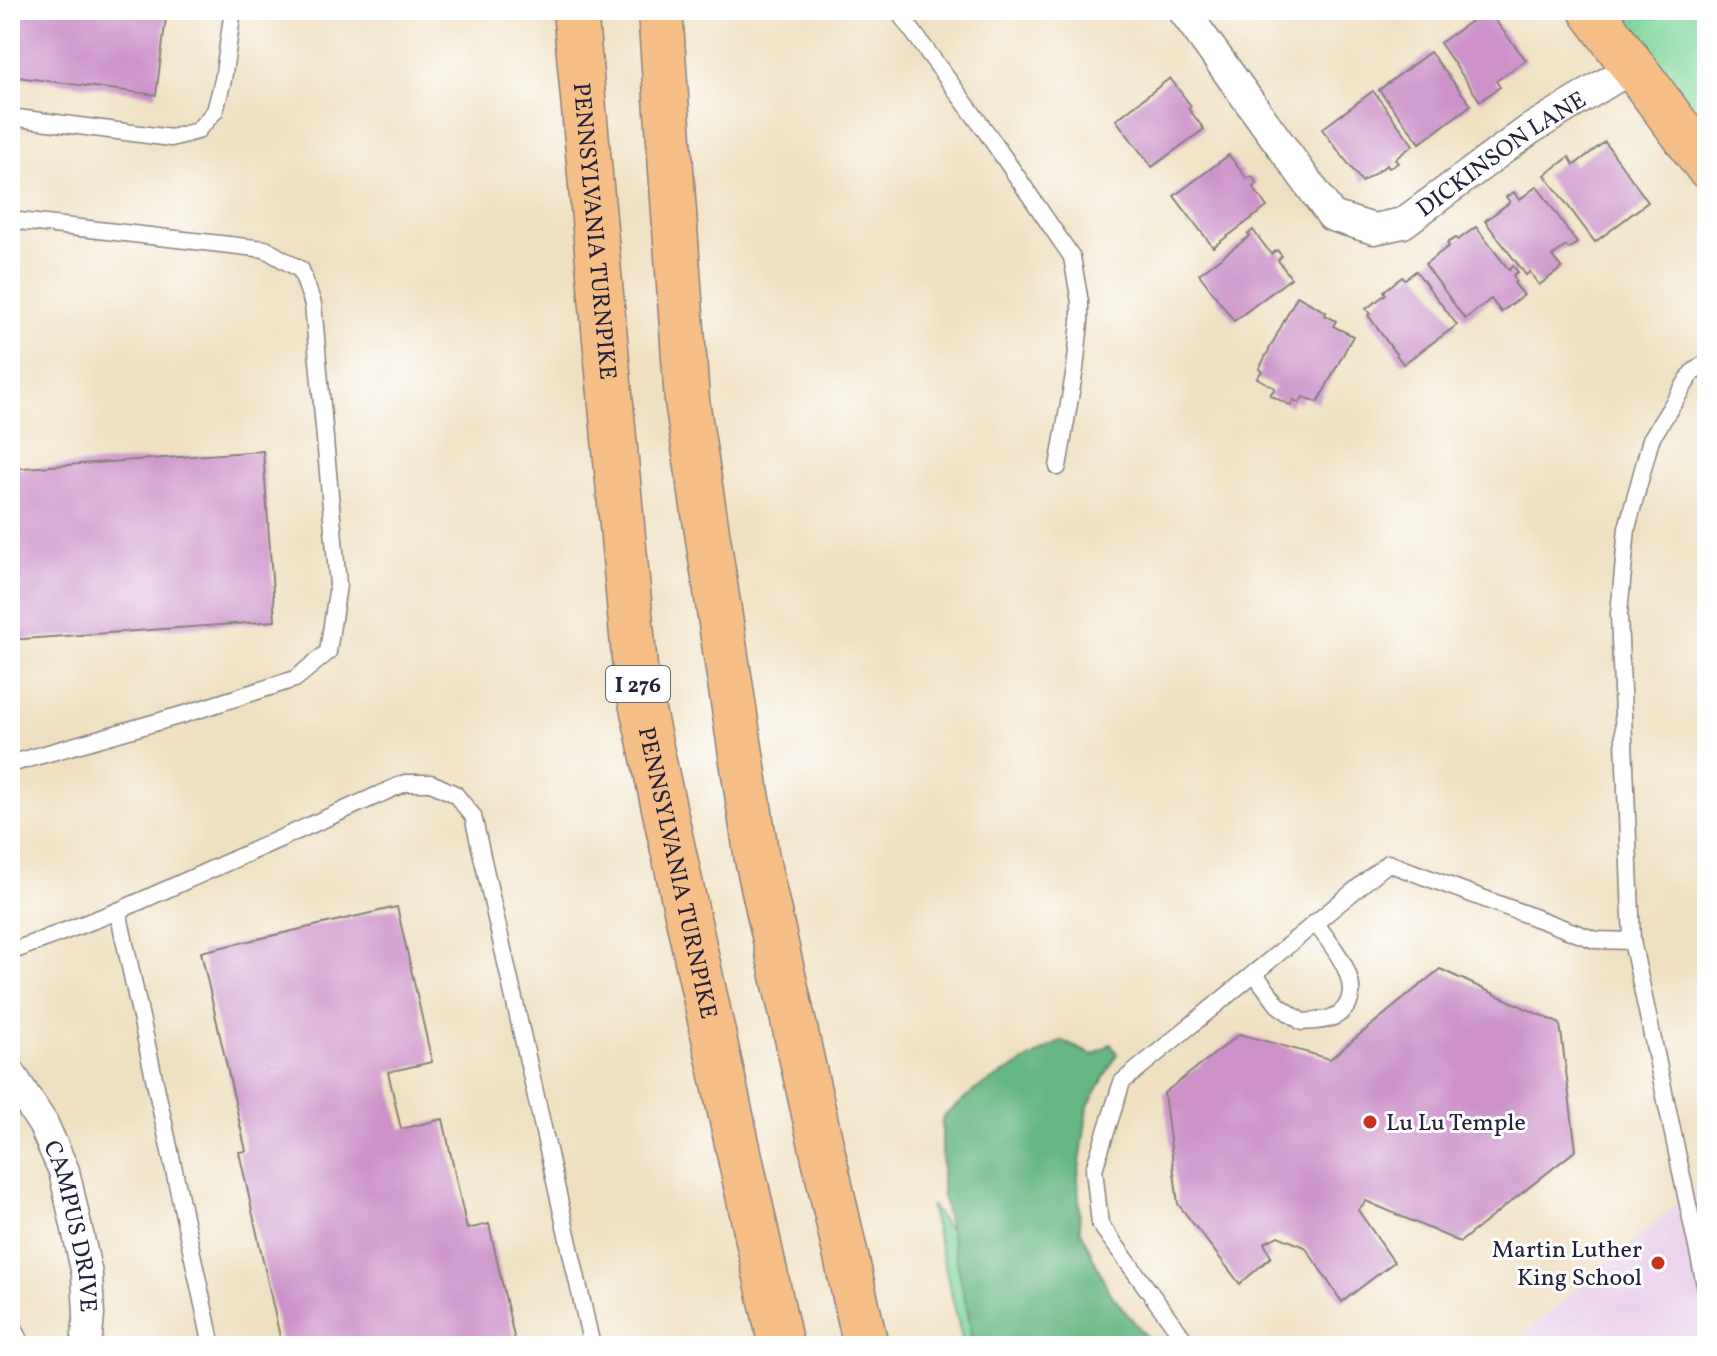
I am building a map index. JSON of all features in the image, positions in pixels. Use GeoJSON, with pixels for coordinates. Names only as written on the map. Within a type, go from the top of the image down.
{"type":"FeatureCollection","features":[{"type":"Feature","properties":{"kind":"main road","name":"PENNSYLVANIA TURNPIKE"},"geometry":{"type":"LineString","coordinates":[[575,10],[636,679],[781,1346]]}},
{"type":"Feature","properties":{"kind":"main road"},"geometry":{"type":"LineString","coordinates":[[660,10],[687,401],[757,859],[866,1346]]}},
{"type":"Feature","properties":{"kind":"main road"},"geometry":{"type":"LineString","coordinates":[[1591,10],[1707,166]]}},
{"type":"Feature","properties":{"kind":"street","name":"DICKINSON LANE"},"geometry":{"type":"LineString","coordinates":[[1183,10],[1332,216],[1374,229],[1403,223],[1529,130],[1633,67]]}},
{"type":"Feature","properties":{"kind":"street","name":"CAMPUS DRIVE"},"geometry":{"type":"LineString","coordinates":[[10,1073],[43,1124],[64,1171],[87,1274],[89,1315],[86,1346]]}},
{"type":"Feature","properties":{"kind":"lane"},"geometry":{"type":"LineString","coordinates":[[10,117],[171,138],[197,131],[215,111],[223,80],[233,10]]}},
{"type":"Feature","properties":{"kind":"lane"},"geometry":{"type":"LineString","coordinates":[[897,10],[1072,257],[1080,302],[1080,322],[1058,467]]}},
{"type":"Feature","properties":{"kind":"lane"},"geometry":{"type":"LineString","coordinates":[[10,220],[265,249],[301,270],[313,304],[338,585],[328,652],[295,679],[10,764]]}},
{"type":"Feature","properties":{"kind":"lane"},"geometry":{"type":"LineString","coordinates":[[1707,362],[1692,373],[1651,439],[1627,528],[1619,614],[1632,941],[1707,1294]]}},
{"type":"Feature","properties":{"kind":"lane"},"geometry":{"type":"LineString","coordinates":[[10,952],[118,911],[405,783],[431,783],[455,794],[473,816],[592,1346]]}},
{"type":"Feature","properties":{"kind":"lane"},"geometry":{"type":"LineString","coordinates":[[1189,1346],[1100,1224],[1094,1169],[1122,1082],[1388,863],[1595,940],[1632,941]]}},
{"type":"Feature","properties":{"kind":"lane"},"geometry":{"type":"LineString","coordinates":[[118,911],[212,1346]]}},
{"type":"Feature","properties":{"kind":"lane"},"geometry":{"type":"LineString","coordinates":[[1254,973],[1278,1005],[1302,1022],[1324,1020],[1341,1013],[1350,997],[1348,971],[1338,952],[1315,923]]}},
{"type":"Feature","properties":{"kind":"lane"},"geometry":{"type":"LineString","coordinates":[[10,1320],[23,1346]]}},
{"type":"Feature","properties":{"kind":"shaded area","name":"Martin Luther King School"},"geometry":{"type":"Polygon","coordinates":[[[1707,1180],[1707,1346],[1509,1346],[1707,1180]]]}},
{"type":"Feature","properties":{"kind":"green space"},"geometry":{"type":"Polygon","coordinates":[[[1591,10],[1707,10],[1707,166],[1591,10]]]}},
{"type":"Feature","properties":{"kind":"green space"},"geometry":{"type":"Polygon","coordinates":[[[1061,1041],[1093,1055],[1111,1044],[1117,1054],[1088,1106],[1078,1177],[1080,1229],[1109,1292],[1154,1346],[972,1346],[969,1317],[942,1194],[942,1118],[975,1090],[1061,1041]]]}},
{"type":"Feature","properties":{"kind":"green space"},"geometry":{"type":"Polygon","coordinates":[[[930,1205],[1041,1346],[964,1346],[930,1205]]]}},
{"type":"Feature","properties":{"kind":"building"},"geometry":{"type":"Polygon","coordinates":[[[10,10],[167,10],[156,95],[10,76],[10,10]]]}},
{"type":"Feature","properties":{"kind":"building"},"geometry":{"type":"Polygon","coordinates":[[[1487,10],[1526,60],[1496,81],[1500,87],[1480,101],[1440,43],[1487,10]]]}},
{"type":"Feature","properties":{"kind":"building"},"geometry":{"type":"Polygon","coordinates":[[[1430,52],[1471,105],[1420,143],[1379,90],[1430,52]]]}},
{"type":"Feature","properties":{"kind":"building"},"geometry":{"type":"Polygon","coordinates":[[[1170,78],[1204,129],[1152,167],[1116,120],[1170,78]]]}},
{"type":"Feature","properties":{"kind":"building"},"geometry":{"type":"Polygon","coordinates":[[[1373,91],[1413,145],[1395,159],[1398,163],[1389,168],[1387,165],[1362,182],[1322,129],[1373,91]]]}},
{"type":"Feature","properties":{"kind":"building"},"geometry":{"type":"Polygon","coordinates":[[[1605,142],[1648,202],[1595,242],[1545,175],[1569,157],[1574,165],[1605,142]]]}},
{"type":"Feature","properties":{"kind":"building"},"geometry":{"type":"Polygon","coordinates":[[[1229,155],[1247,179],[1252,176],[1257,184],[1253,187],[1267,207],[1213,247],[1174,196],[1229,155]]]}},
{"type":"Feature","properties":{"kind":"building"},"geometry":{"type":"Polygon","coordinates":[[[1537,186],[1577,243],[1569,249],[1566,246],[1552,256],[1562,268],[1539,285],[1530,272],[1526,275],[1485,221],[1510,202],[1506,197],[1514,192],[1519,200],[1537,186]]]}},
{"type":"Feature","properties":{"kind":"building"},"geometry":{"type":"Polygon","coordinates":[[[1476,227],[1509,270],[1513,266],[1518,272],[1513,275],[1514,283],[1524,295],[1501,312],[1491,299],[1465,319],[1425,264],[1449,246],[1447,243],[1456,238],[1458,240],[1476,227]]]}},
{"type":"Feature","properties":{"kind":"building"},"geometry":{"type":"Polygon","coordinates":[[[1253,230],[1271,254],[1277,250],[1282,256],[1278,260],[1291,278],[1234,321],[1199,274],[1250,236],[1248,234],[1253,230]]]}},
{"type":"Feature","properties":{"kind":"building"},"geometry":{"type":"Polygon","coordinates":[[[1416,271],[1457,325],[1403,364],[1366,309],[1402,277],[1405,279],[1416,271]]]}},
{"type":"Feature","properties":{"kind":"building"},"geometry":{"type":"Polygon","coordinates":[[[1297,296],[1326,312],[1325,315],[1336,321],[1333,326],[1353,336],[1318,402],[1303,397],[1299,403],[1294,400],[1291,406],[1270,395],[1275,388],[1257,378],[1297,296]]]}},
{"type":"Feature","properties":{"kind":"building"},"geometry":{"type":"Polygon","coordinates":[[[263,451],[275,621],[10,640],[10,469],[263,451]]]}},
{"type":"Feature","properties":{"kind":"building"},"geometry":{"type":"Polygon","coordinates":[[[397,907],[432,1062],[388,1072],[401,1129],[443,1119],[467,1229],[489,1224],[516,1346],[282,1346],[239,1152],[246,1151],[201,952],[397,907]]]}},
{"type":"Feature","properties":{"kind":"building","name":"Lu Lu Temple"},"geometry":{"type":"Polygon","coordinates":[[[1440,969],[1560,1024],[1576,1150],[1460,1242],[1366,1201],[1358,1210],[1394,1262],[1342,1302],[1305,1247],[1278,1236],[1264,1243],[1271,1257],[1240,1284],[1178,1204],[1164,1093],[1240,1034],[1330,1059],[1440,969]]]}},
{"type":"Feature","properties":{"kind":"place","name":"Lu Lu Temple"},"geometry":{"type":"Point","coordinates":[1370,1122]}},
{"type":"Feature","properties":{"kind":"place","name":"Martin Luther King School"},"geometry":{"type":"Point","coordinates":[1658,1263]}}]}
